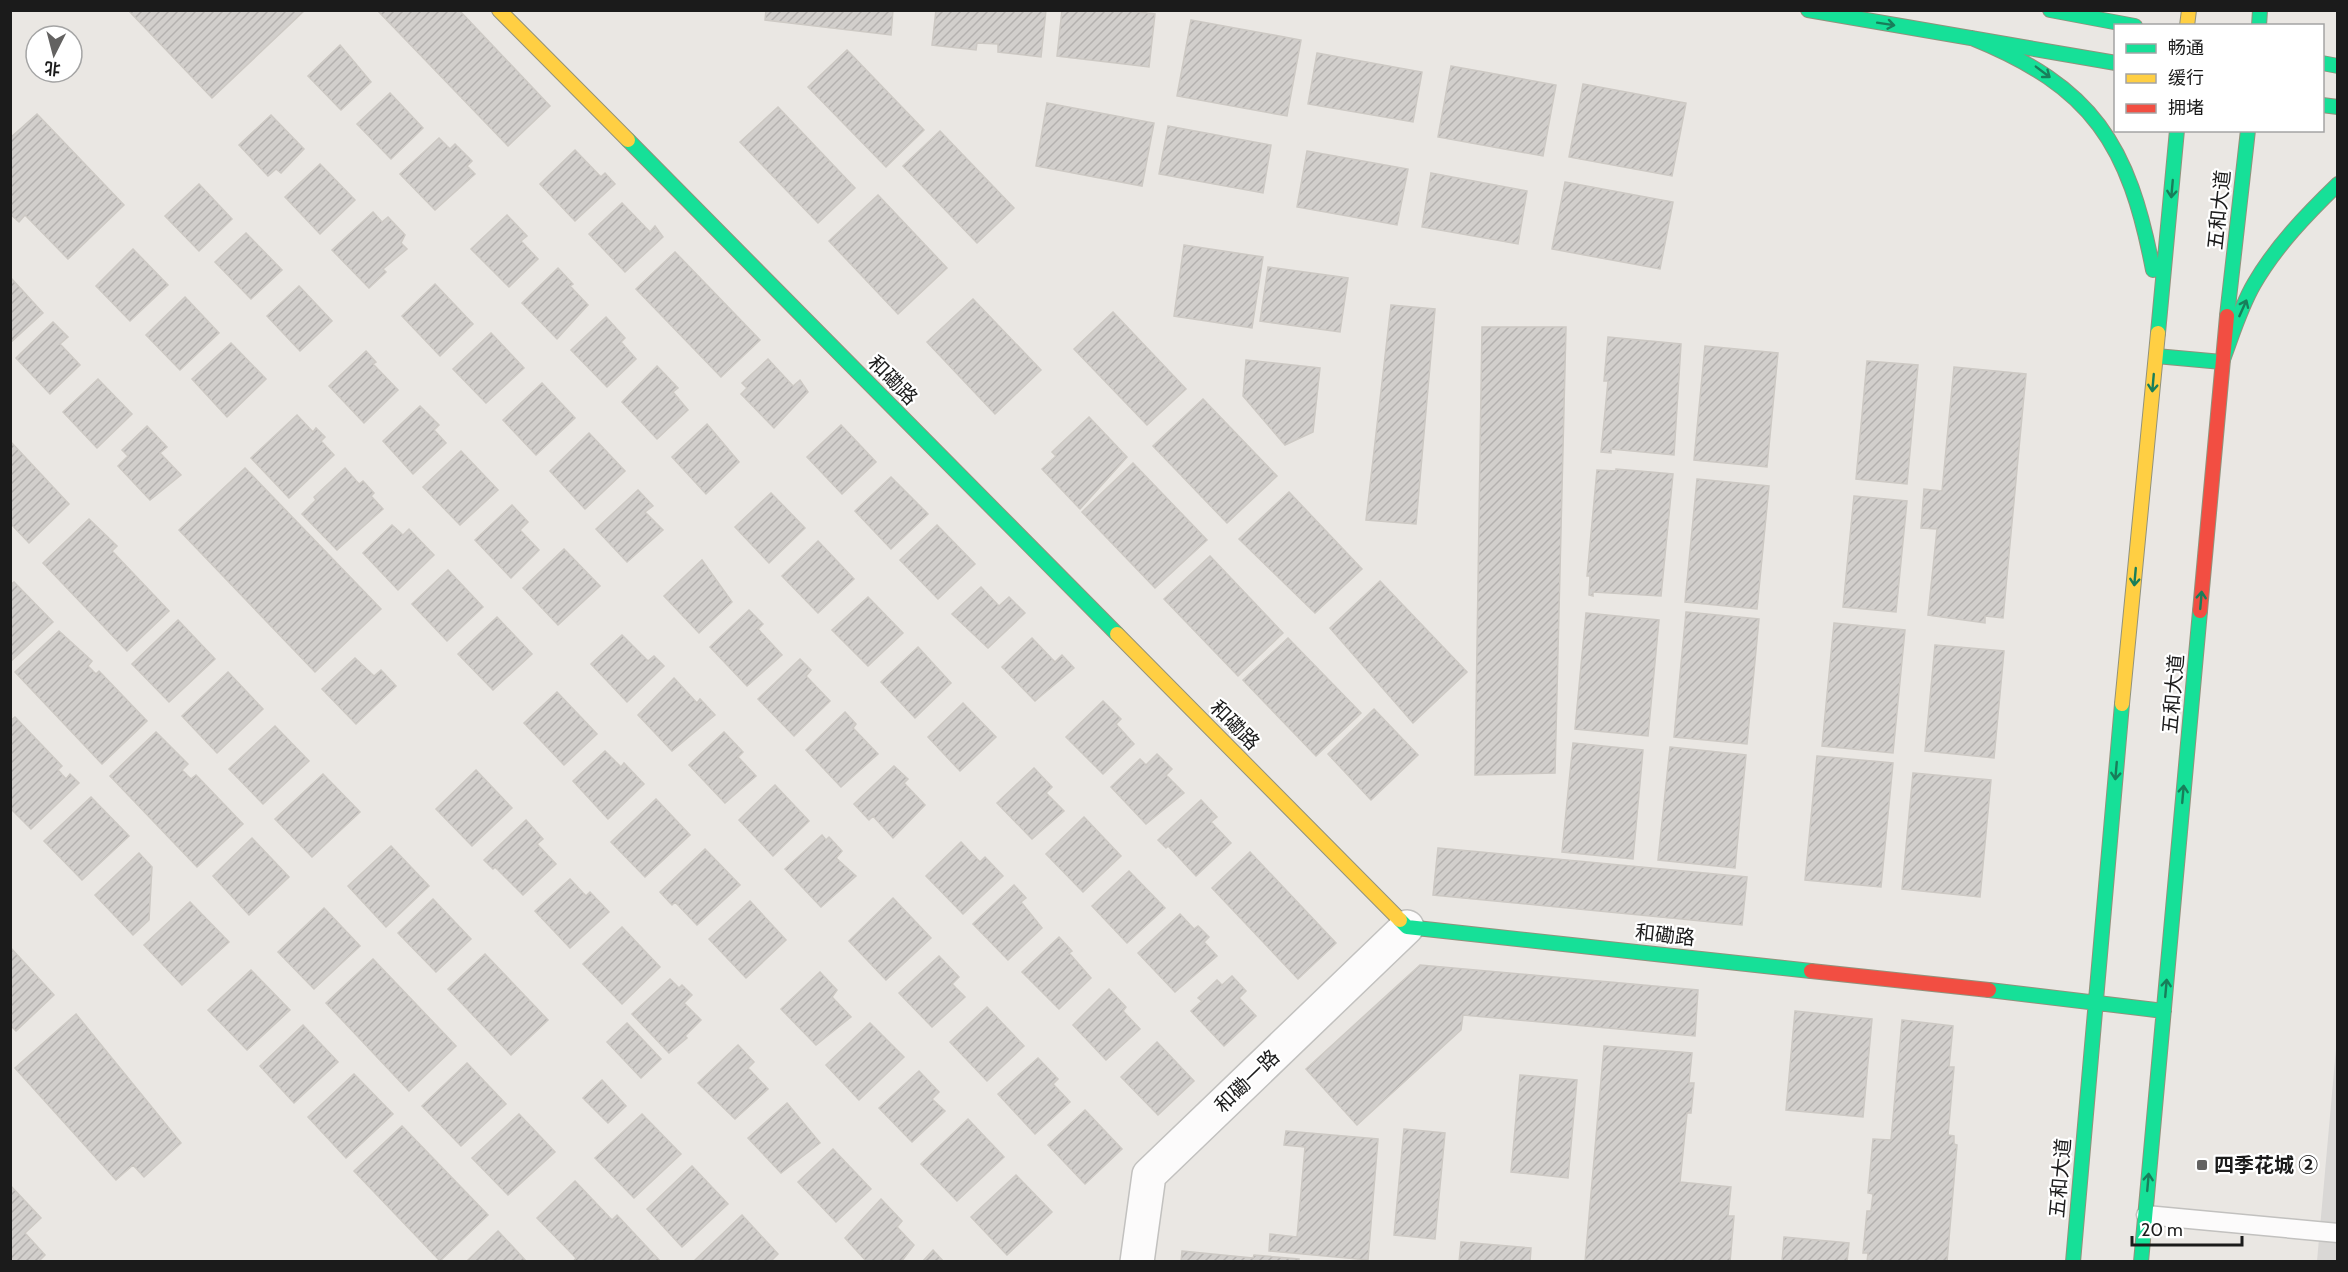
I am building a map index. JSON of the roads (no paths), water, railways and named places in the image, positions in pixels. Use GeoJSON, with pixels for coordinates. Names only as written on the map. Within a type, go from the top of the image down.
{"type":"FeatureCollection","features":[{"type":"Feature","properties":{"kind":"main road","name":"和磡路"},"geometry":{"type":"LineString","coordinates":[[499,10],[1407,927],[2094,1001],[2164,1011]]}},
{"type":"Feature","properties":{"kind":"main road"},"geometry":{"type":"LineString","coordinates":[[1808,10],[2114,63]]}},
{"type":"Feature","properties":{"kind":"main road"},"geometry":{"type":"LineString","coordinates":[[2050,10],[2124,24]]}},
{"type":"Feature","properties":{"kind":"main road"},"geometry":{"type":"LineString","coordinates":[[1972,38],[2008,50],[2042,70],[2101,125],[2122,160],[2139,201],[2160,317]]}},
{"type":"Feature","properties":{"kind":"main road","name":"五和大道"},"geometry":{"type":"LineString","coordinates":[[2073,1262],[2094,1001],[2177,132]]}},
{"type":"Feature","properties":{"kind":"main road","name":"五和大道"},"geometry":{"type":"LineString","coordinates":[[2141,1262],[2222,362],[2248,132]]}},
{"type":"Feature","properties":{"kind":"main road"},"geometry":{"type":"LineString","coordinates":[[2156,356],[2222,362],[2253,285],[2300,222],[2337,184]]}},
{"type":"Feature","properties":{"kind":"street","name":"和磡一路"},"geometry":{"type":"LineString","coordinates":[[1137,1262],[1149,1175],[1407,927]]}},
{"type":"Feature","properties":{"kind":"lane"},"geometry":{"type":"LineString","coordinates":[[2146,1215],[2337,1233]]}},
{"type":"Feature","properties":{"kind":"place","name":"四季花城 ②"},"geometry":{"type":"Point","coordinates":[2202,1165]}}]}
